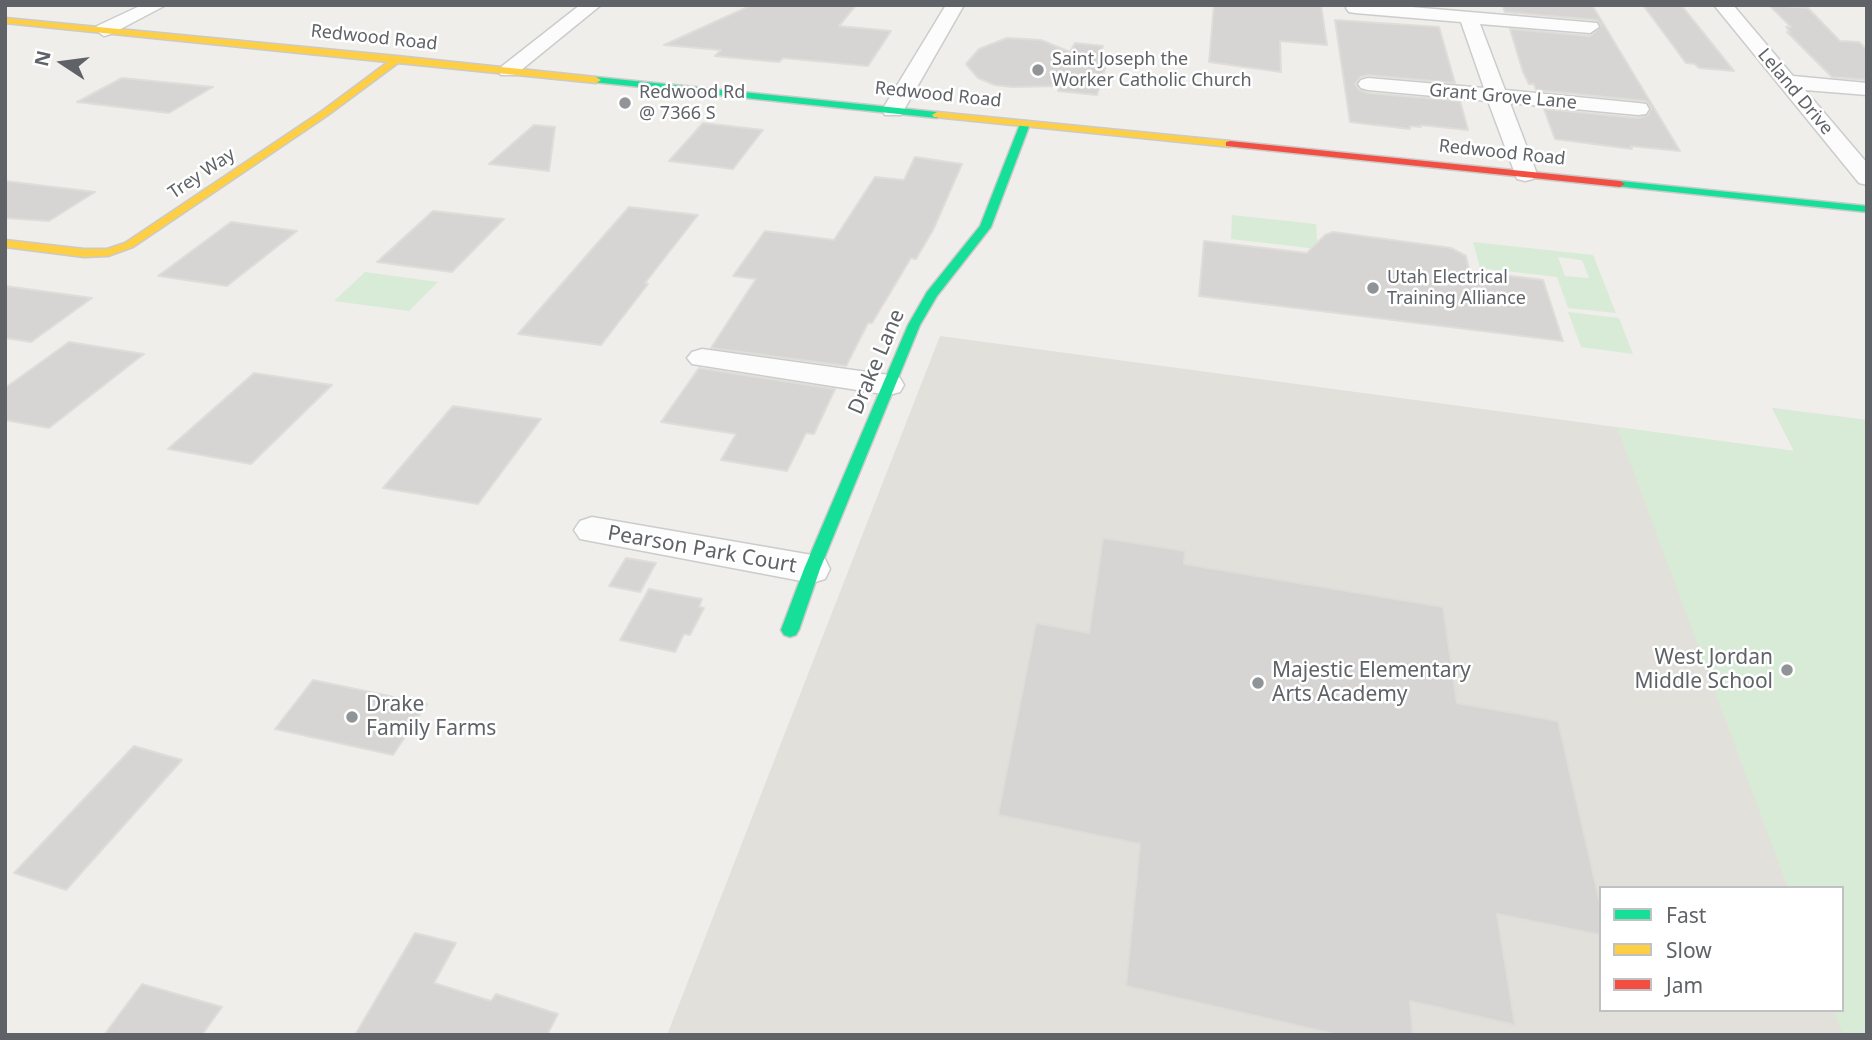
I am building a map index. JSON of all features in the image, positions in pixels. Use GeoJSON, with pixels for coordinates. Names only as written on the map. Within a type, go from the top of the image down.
{"type":"FeatureCollection","features":[{"type":"Feature","properties":{"kind":"main road","name":"Redwood Road"},"geometry":{"type":"LineString","coordinates":[[5,20],[1867,209]]}},
{"type":"Feature","properties":{"kind":"main road","name":"Trey Way"},"geometry":{"type":"LineString","coordinates":[[5,243],[84,253],[108,252],[129,245],[325,113],[351,90],[397,60]]}},
{"type":"Feature","properties":{"kind":"main road","name":"Drake Lane"},"geometry":{"type":"LineString","coordinates":[[790,630],[812,569],[921,310],[985,228],[1025,124]]}},
{"type":"Feature","properties":{"kind":"street"},"geometry":{"type":"LineString","coordinates":[[104,30],[157,5]]}},
{"type":"Feature","properties":{"kind":"street"},"geometry":{"type":"LineString","coordinates":[[893,110],[955,5]]}},
{"type":"Feature","properties":{"kind":"street","name":"Leland Drive"},"geometry":{"type":"LineString","coordinates":[[1723,5],[1867,178]]}},
{"type":"Feature","properties":{"kind":"street"},"geometry":{"type":"LineString","coordinates":[[558,6],[589,7]]}},
{"type":"Feature","properties":{"kind":"street"},"geometry":{"type":"LineString","coordinates":[[508,71],[589,7]]}},
{"type":"Feature","properties":{"kind":"street"},"geometry":{"type":"LineString","coordinates":[[1356,8],[1590,27]]}},
{"type":"Feature","properties":{"kind":"street"},"geometry":{"type":"LineString","coordinates":[[1469,18],[1525,174]]}},
{"type":"Feature","properties":{"kind":"street"},"geometry":{"type":"LineString","coordinates":[[1787,82],[1867,89]]}},
{"type":"Feature","properties":{"kind":"street","name":"Grant Grove Lane"},"geometry":{"type":"LineString","coordinates":[[1368,84],[1638,109]]}},
{"type":"Feature","properties":{"kind":"street"},"geometry":{"type":"LineString","coordinates":[[702,358],[889,385]]}},
{"type":"Feature","properties":{"kind":"street","name":"Pearson Park Court"},"geometry":{"type":"LineString","coordinates":[[592,530],[812,569]]}},
{"type":"Feature","properties":{"kind":"shaded area","name":"Majestic Elementary Arts Academy"},"geometry":{"type":"Polygon","coordinates":[[[940,336],[1794,451],[1772,408],[1867,420],[1867,1035],[667,1035],[940,336]]]}},
{"type":"Feature","properties":{"kind":"green space"},"geometry":{"type":"Polygon","coordinates":[[[1232,215],[1316,224],[1318,249],[1231,239],[1232,215]]]}},
{"type":"Feature","properties":{"kind":"green space"},"geometry":{"type":"Polygon","coordinates":[[[1473,242],[1593,255],[1616,313],[1568,308],[1557,277],[1480,268],[1473,242]],[[1558,257],[1565,276],[1589,278],[1582,260],[1558,257]]]}},
{"type":"Feature","properties":{"kind":"green space"},"geometry":{"type":"Polygon","coordinates":[[[365,272],[438,282],[409,311],[334,301],[365,272]]]}},
{"type":"Feature","properties":{"kind":"green space"},"geometry":{"type":"Polygon","coordinates":[[[1568,312],[1619,318],[1633,354],[1581,347],[1568,312]]]}},
{"type":"Feature","properties":{"kind":"green space","name":"West Jordan Middle School"},"geometry":{"type":"Polygon","coordinates":[[[1772,408],[1867,420],[1867,1035],[1843,1035],[1835,1012],[1844,1012],[1844,886],[1787,886],[1617,427],[1795,451],[1772,408]]]}},
{"type":"Feature","properties":{"kind":"building"},"geometry":{"type":"Polygon","coordinates":[[[752,5],[856,5],[839,26],[891,31],[868,66],[783,58],[779,62],[715,56],[721,50],[664,45],[752,5]]]}},
{"type":"Feature","properties":{"kind":"building"},"geometry":{"type":"Polygon","coordinates":[[[1214,5],[1321,5],[1327,45],[1280,41],[1281,72],[1209,62],[1214,5]]]}},
{"type":"Feature","properties":{"kind":"building"},"geometry":{"type":"Polygon","coordinates":[[[1502,5],[1592,5],[1680,151],[1631,146],[1632,149],[1555,139],[1544,109],[1638,118],[1648,115],[1651,108],[1646,101],[1536,90],[1534,84],[1529,84],[1523,72],[1510,29],[1590,36],[1601,26],[1597,20],[1505,12],[1502,5]]]}},
{"type":"Feature","properties":{"kind":"building"},"geometry":{"type":"Polygon","coordinates":[[[1643,5],[1681,5],[1734,71],[1699,68],[1695,64],[1686,63],[1643,5]]]}},
{"type":"Feature","properties":{"kind":"building"},"geometry":{"type":"Polygon","coordinates":[[[1769,5],[1808,8],[1840,41],[1859,42],[1867,50],[1867,80],[1832,77],[1787,32],[1790,32],[1786,27],[1791,27],[1769,5]]]}},
{"type":"Feature","properties":{"kind":"building"},"geometry":{"type":"Polygon","coordinates":[[[1335,20],[1439,27],[1455,83],[1368,75],[1360,77],[1355,84],[1359,90],[1368,93],[1460,101],[1468,130],[1421,125],[1410,126],[1410,129],[1350,122],[1335,20]]]}},
{"type":"Feature","properties":{"kind":"building","name":"Saint Joseph the Worker Catholic Church"},"geometry":{"type":"Polygon","coordinates":[[[1007,38],[1041,40],[1070,52],[1075,43],[1103,46],[1098,61],[1107,62],[1097,95],[1058,91],[1060,86],[995,85],[978,78],[966,64],[979,49],[1007,38]]]}},
{"type":"Feature","properties":{"kind":"building"},"geometry":{"type":"Polygon","coordinates":[[[122,78],[213,87],[169,113],[77,102],[122,78]]]}},
{"type":"Feature","properties":{"kind":"building"},"geometry":{"type":"Polygon","coordinates":[[[703,123],[763,130],[733,169],[669,161],[703,123]]]}},
{"type":"Feature","properties":{"kind":"building"},"geometry":{"type":"Polygon","coordinates":[[[534,125],[555,127],[549,171],[489,164],[534,125]]]}},
{"type":"Feature","properties":{"kind":"building"},"geometry":{"type":"Polygon","coordinates":[[[915,157],[962,164],[933,230],[916,259],[911,258],[872,323],[868,323],[846,366],[711,348],[756,279],[733,276],[765,231],[834,240],[875,177],[904,180],[915,157]]]}},
{"type":"Feature","properties":{"kind":"building"},"geometry":{"type":"Polygon","coordinates":[[[5,181],[95,192],[49,221],[5,218],[5,181]]]}},
{"type":"Feature","properties":{"kind":"building"},"geometry":{"type":"Polygon","coordinates":[[[629,207],[698,215],[601,345],[518,334],[629,207]]]}},
{"type":"Feature","properties":{"kind":"building"},"geometry":{"type":"Polygon","coordinates":[[[433,211],[504,219],[452,272],[377,262],[433,211]]]}},
{"type":"Feature","properties":{"kind":"building"},"geometry":{"type":"Polygon","coordinates":[[[231,222],[297,231],[227,286],[158,276],[231,222]]]}},
{"type":"Feature","properties":{"kind":"building","name":"Utah Electrical Training Alliance"},"geometry":{"type":"Polygon","coordinates":[[[1333,232],[1451,248],[1466,256],[1469,271],[1543,280],[1563,341],[1199,296],[1204,241],[1307,253],[1325,235],[1333,232]]]}},
{"type":"Feature","properties":{"kind":"building"},"geometry":{"type":"Polygon","coordinates":[[[5,286],[92,298],[31,342],[5,338],[5,286]]]}},
{"type":"Feature","properties":{"kind":"building"},"geometry":{"type":"Polygon","coordinates":[[[69,342],[144,354],[49,428],[5,420],[5,388],[69,342]]]}},
{"type":"Feature","properties":{"kind":"building"},"geometry":{"type":"Polygon","coordinates":[[[699,368],[835,389],[814,434],[806,433],[787,471],[721,460],[736,434],[661,422],[699,368]]]}},
{"type":"Feature","properties":{"kind":"building"},"geometry":{"type":"Polygon","coordinates":[[[254,373],[332,385],[251,464],[168,449],[254,373]]]}},
{"type":"Feature","properties":{"kind":"building"},"geometry":{"type":"Polygon","coordinates":[[[453,406],[541,419],[478,504],[383,488],[453,406]]]}},
{"type":"Feature","properties":{"kind":"building"},"geometry":{"type":"Polygon","coordinates":[[[1103,538],[1185,551],[1184,564],[1443,607],[1457,703],[1558,721],[1599,899],[1599,935],[1497,914],[1515,1025],[1410,1001],[1413,1035],[1339,1035],[1126,986],[1140,844],[998,815],[1036,623],[1089,633],[1103,538]]]}},
{"type":"Feature","properties":{"kind":"building"},"geometry":{"type":"Polygon","coordinates":[[[626,558],[656,563],[640,592],[609,586],[626,558]]]}},
{"type":"Feature","properties":{"kind":"building"},"geometry":{"type":"Polygon","coordinates":[[[649,589],[702,599],[699,607],[704,608],[690,635],[684,634],[675,652],[620,640],[649,589]]]}},
{"type":"Feature","properties":{"kind":"building","name":"Drake Family Farms"},"geometry":{"type":"Polygon","coordinates":[[[313,680],[427,704],[393,755],[275,729],[313,680]]]}},
{"type":"Feature","properties":{"kind":"building"},"geometry":{"type":"Polygon","coordinates":[[[134,746],[182,760],[66,890],[14,873],[134,746]]]}},
{"type":"Feature","properties":{"kind":"building"},"geometry":{"type":"Polygon","coordinates":[[[415,933],[456,943],[434,983],[491,1001],[496,994],[558,1014],[547,1035],[355,1035],[415,933]]]}},
{"type":"Feature","properties":{"kind":"building"},"geometry":{"type":"Polygon","coordinates":[[[142,984],[222,1007],[202,1035],[104,1035],[142,984]]]}},
{"type":"Feature","properties":{"kind":"traffic: fast"},"geometry":{"type":"LineString","coordinates":[[596,80],[937,115]]}},
{"type":"Feature","properties":{"kind":"traffic: fast"},"geometry":{"type":"LineString","coordinates":[[790,630],[812,569],[914,325],[931,295],[985,227],[1025,124]]}},
{"type":"Feature","properties":{"kind":"traffic: fast"},"geometry":{"type":"LineString","coordinates":[[1620,184],[1867,209]]}},
{"type":"Feature","properties":{"kind":"traffic: slow"},"geometry":{"type":"LineString","coordinates":[[5,20],[596,80]]}},
{"type":"Feature","properties":{"kind":"traffic: slow"},"geometry":{"type":"LineString","coordinates":[[5,243],[84,253],[108,252],[129,245],[325,113],[397,59]]}},
{"type":"Feature","properties":{"kind":"traffic: slow"},"geometry":{"type":"LineString","coordinates":[[937,115],[1230,144]]}},
{"type":"Feature","properties":{"kind":"traffic: jam"},"geometry":{"type":"LineString","coordinates":[[1230,144],[1620,184]]}},
{"type":"Feature","properties":{"kind":"place","name":"Saint Joseph the Worker Catholic Church"},"geometry":{"type":"Point","coordinates":[1038,70]}},
{"type":"Feature","properties":{"kind":"place","name":"Redwood Rd @ 7366 S"},"geometry":{"type":"Point","coordinates":[625,103]}},
{"type":"Feature","properties":{"kind":"place","name":"Utah Electrical Training Alliance"},"geometry":{"type":"Point","coordinates":[1373,288]}},
{"type":"Feature","properties":{"kind":"place","name":"West Jordan Middle School"},"geometry":{"type":"Point","coordinates":[1787,670]}},
{"type":"Feature","properties":{"kind":"place","name":"Majestic Elementary Arts Academy"},"geometry":{"type":"Point","coordinates":[1258,683]}},
{"type":"Feature","properties":{"kind":"place","name":"Drake Family Farms"},"geometry":{"type":"Point","coordinates":[352,717]}}]}
